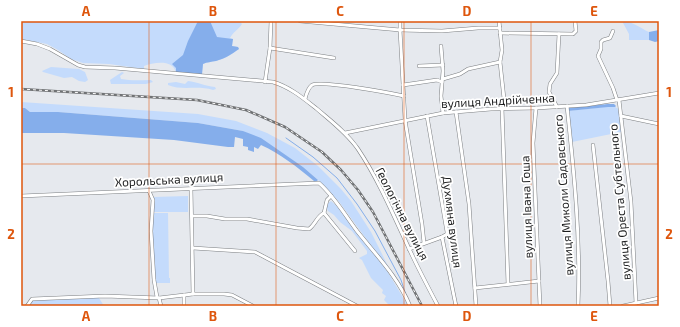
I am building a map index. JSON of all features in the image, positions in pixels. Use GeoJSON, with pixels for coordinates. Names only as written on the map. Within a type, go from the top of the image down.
{"type":"FeatureCollection","features":[{"type":"Feature","properties":{"kind":"street"},"geometry":{"type":"LineString","coordinates":[[265,82],[270,48],[271,21]]}},
{"type":"Feature","properties":{"kind":"street"},"geometry":{"type":"LineString","coordinates":[[300,21],[400,30],[442,31],[500,28]]}},
{"type":"Feature","properties":{"kind":"street"},"geometry":{"type":"LineString","coordinates":[[400,21],[406,115],[405,120],[424,243]]}},
{"type":"Feature","properties":{"kind":"street"},"geometry":{"type":"LineString","coordinates":[[499,21],[502,50],[500,62],[503,108],[508,284]]}},
{"type":"Feature","properties":{"kind":"street"},"geometry":{"type":"LineString","coordinates":[[500,33],[574,33],[576,31],[575,21]]}},
{"type":"Feature","properties":{"kind":"street","name":"вулиця Ореста Субтельного"},"geometry":{"type":"LineString","coordinates":[[613,31],[610,38],[601,42],[601,49],[598,56],[614,88],[621,116],[631,202],[636,303]]}},
{"type":"Feature","properties":{"kind":"street"},"geometry":{"type":"LineString","coordinates":[[557,107],[550,92],[552,81],[557,73],[559,34]]}},
{"type":"Feature","properties":{"kind":"street"},"geometry":{"type":"LineString","coordinates":[[21,41],[37,44],[78,65],[85,67],[273,82],[287,87],[305,99],[345,133]]}},
{"type":"Feature","properties":{"kind":"street"},"geometry":{"type":"LineString","coordinates":[[441,46],[443,65],[441,96],[443,113]]}},
{"type":"Feature","properties":{"kind":"street"},"geometry":{"type":"LineString","coordinates":[[270,48],[334,58]]}},
{"type":"Feature","properties":{"kind":"street"},"geometry":{"type":"LineString","coordinates":[[403,86],[437,80],[443,81],[468,69],[500,62]]}},
{"type":"Feature","properties":{"kind":"street"},"geometry":{"type":"LineString","coordinates":[[419,66],[443,65]]}},
{"type":"Feature","properties":{"kind":"street"},"geometry":{"type":"LineString","coordinates":[[305,99],[310,87],[315,84],[329,84],[404,96]]}},
{"type":"Feature","properties":{"kind":"street","name":"вулиця Андрійченка"},"geometry":{"type":"LineString","coordinates":[[345,133],[443,113],[503,108],[557,107],[605,103],[659,93]]}},
{"type":"Feature","properties":{"kind":"street","name":"вулиця Миколи Садовського"},"geometry":{"type":"LineString","coordinates":[[567,106],[579,247],[578,306]]}},
{"type":"Feature","properties":{"kind":"street","name":"вулиця Івана Гоша"},"geometry":{"type":"LineString","coordinates":[[536,108],[533,135],[540,306]]}},
{"type":"Feature","properties":{"kind":"street"},"geometry":{"type":"LineString","coordinates":[[456,112],[469,204],[476,306]]}},
{"type":"Feature","properties":{"kind":"street","name":"Духмяна вулиця"},"geometry":{"type":"LineString","coordinates":[[427,116],[447,232],[447,234],[442,237],[456,306]]}},
{"type":"Feature","properties":{"kind":"street"},"geometry":{"type":"LineString","coordinates":[[621,116],[659,124]]}},
{"type":"Feature","properties":{"kind":"street","name":"Геологічна вулиця"},"geometry":{"type":"LineString","coordinates":[[345,133],[358,149],[372,175],[438,306]]}},
{"type":"Feature","properties":{"kind":"street"},"geometry":{"type":"LineString","coordinates":[[593,145],[610,306]]}},
{"type":"Feature","properties":{"kind":"street","name":"Хорольська вулиця"},"geometry":{"type":"LineString","coordinates":[[21,196],[319,183],[331,196]]}},
{"type":"Feature","properties":{"kind":"street"},"geometry":{"type":"LineString","coordinates":[[192,189],[193,294]]}},
{"type":"Feature","properties":{"kind":"street"},"geometry":{"type":"LineString","coordinates":[[149,191],[153,200],[152,238],[154,280],[161,306]]}},
{"type":"Feature","properties":{"kind":"street"},"geometry":{"type":"LineString","coordinates":[[192,216],[247,219],[292,228],[309,229],[324,213],[327,200],[331,196],[392,274],[403,291],[410,306]]}},
{"type":"Feature","properties":{"kind":"street"},"geometry":{"type":"LineString","coordinates":[[324,213],[355,250]]}},
{"type":"Feature","properties":{"kind":"street"},"geometry":{"type":"LineString","coordinates":[[409,249],[442,237]]}},
{"type":"Feature","properties":{"kind":"street"},"geometry":{"type":"LineString","coordinates":[[193,248],[255,252],[357,306]]}},
{"type":"Feature","properties":{"kind":"street"},"geometry":{"type":"LineString","coordinates":[[475,288],[539,281]]}},
{"type":"Feature","properties":{"kind":"street"},"geometry":{"type":"LineString","coordinates":[[27,306],[32,299],[105,296],[158,297],[193,294],[232,295],[253,306]]}},
{"type":"Feature","properties":{"kind":"street"},"geometry":{"type":"LineString","coordinates":[[184,295],[184,306]]}},
{"type":"Feature","properties":{"kind":"street"},"geometry":{"type":"LineString","coordinates":[[624,306],[659,298]]}},
{"type":"Feature","properties":{"kind":"shaded area"},"geometry":{"type":"Polygon","coordinates":[[[21,21],[239,21],[242,24],[230,38],[233,39],[232,46],[238,47],[239,49],[222,59],[203,64],[202,74],[176,73],[172,65],[163,63],[144,66],[144,69],[109,64],[83,63],[71,59],[47,44],[21,39],[21,21]]]}},
{"type":"Feature","properties":{"kind":"shaded area"},"geometry":{"type":"Polygon","coordinates":[[[198,21],[210,21],[217,37],[233,39],[232,46],[238,47],[239,49],[222,59],[203,64],[202,74],[176,73],[176,68],[172,64],[183,55],[198,21]]]}},
{"type":"Feature","properties":{"kind":"shaded area"},"geometry":{"type":"Polygon","coordinates":[[[622,21],[633,23],[649,32],[649,40],[629,40],[629,34],[622,21]]]}},
{"type":"Feature","properties":{"kind":"shaded area"},"geometry":{"type":"Polygon","coordinates":[[[659,30],[659,41],[655,42],[649,40],[649,32],[659,30]]]}},
{"type":"Feature","properties":{"kind":"shaded area"},"geometry":{"type":"Polygon","coordinates":[[[51,67],[79,69],[85,72],[88,80],[85,82],[79,81],[72,77],[64,78],[42,71],[51,67]]]}},
{"type":"Feature","properties":{"kind":"shaded area"},"geometry":{"type":"Polygon","coordinates":[[[122,72],[124,73],[120,76],[121,79],[151,80],[153,82],[146,84],[111,84],[110,80],[122,72]]]}},
{"type":"Feature","properties":{"kind":"shaded area"},"geometry":{"type":"Polygon","coordinates":[[[188,81],[215,87],[216,89],[179,88],[168,85],[168,83],[176,82],[185,84],[188,81]]]}},
{"type":"Feature","properties":{"kind":"shaded area"},"geometry":{"type":"Polygon","coordinates":[[[21,102],[198,114],[236,121],[267,133],[295,148],[318,166],[341,189],[351,201],[371,232],[389,268],[340,203],[318,180],[303,167],[274,148],[243,131],[198,123],[58,112],[30,112],[25,108],[21,108],[21,102]]]}},
{"type":"Feature","properties":{"kind":"shaded area"},"geometry":{"type":"Polygon","coordinates":[[[614,104],[616,106],[568,111],[569,108],[614,104]]]}},
{"type":"Feature","properties":{"kind":"shaded area"},"geometry":{"type":"Polygon","coordinates":[[[613,106],[619,109],[621,132],[572,142],[568,111],[613,106]]]}},
{"type":"Feature","properties":{"kind":"shaded area"},"geometry":{"type":"Polygon","coordinates":[[[21,108],[25,108],[30,112],[58,112],[198,123],[243,131],[261,138],[303,167],[318,180],[313,183],[314,181],[289,161],[261,145],[258,149],[254,147],[254,152],[248,150],[248,147],[243,146],[243,139],[235,137],[234,147],[228,147],[174,140],[64,133],[21,133],[21,108]]]}},
{"type":"Feature","properties":{"kind":"shaded area"},"geometry":{"type":"Polygon","coordinates":[[[188,196],[188,212],[153,212],[153,197],[188,196]]]}},
{"type":"Feature","properties":{"kind":"shaded area"},"geometry":{"type":"Polygon","coordinates":[[[331,201],[339,208],[386,269],[408,306],[390,306],[384,300],[386,296],[382,293],[383,290],[371,278],[362,260],[359,258],[367,254],[367,251],[352,231],[328,211],[327,206],[331,201]]]}},
{"type":"Feature","properties":{"kind":"shaded area"},"geometry":{"type":"Polygon","coordinates":[[[153,213],[168,213],[170,283],[155,283],[152,231],[153,213]]]}},
{"type":"Feature","properties":{"kind":"shaded area"},"geometry":{"type":"Polygon","coordinates":[[[99,298],[104,306],[28,306],[31,301],[36,300],[99,298]]]}},
{"type":"Feature","properties":{"kind":"waterway"},"geometry":{"type":"LineString","coordinates":[[286,138],[313,157],[337,178],[357,204],[375,231],[401,280],[406,295]]}},
{"type":"Feature","properties":{"kind":"railway"},"geometry":{"type":"LineString","coordinates":[[21,89],[197,100],[246,110],[285,127],[322,152],[341,170],[358,190],[373,212],[422,306]]}}]}
